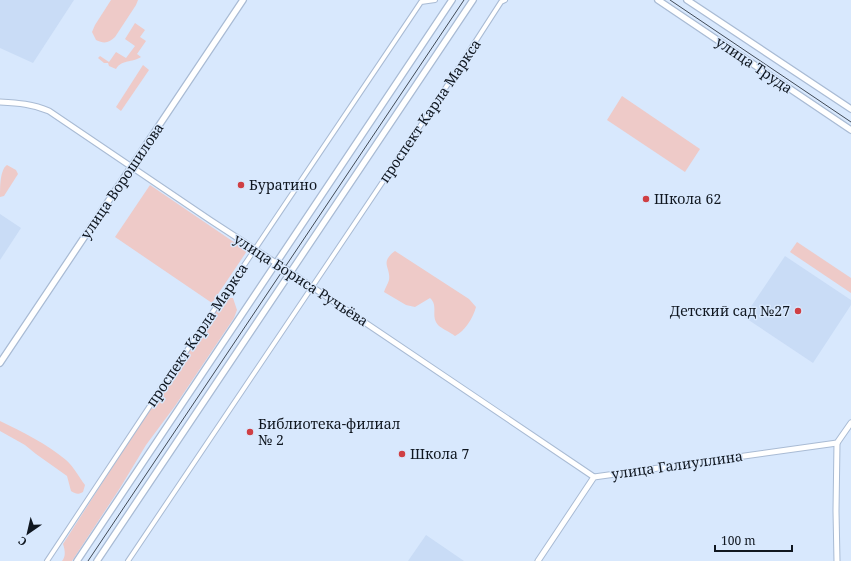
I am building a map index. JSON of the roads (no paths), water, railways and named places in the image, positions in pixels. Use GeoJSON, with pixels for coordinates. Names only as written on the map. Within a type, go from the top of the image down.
{"type":"FeatureCollection","features":[{"type":"Feature","properties":{"kind":"main road","name":"улица Ворошилова"},"geometry":{"type":"LineString","coordinates":[[0,363],[243,0]]}},
{"type":"Feature","properties":{"kind":"main road","name":"проспект Карла Маркса"},"geometry":{"type":"LineString","coordinates":[[77,561],[452,0]]}},
{"type":"Feature","properties":{"kind":"main road","name":"проспект Карла Маркса"},"geometry":{"type":"LineString","coordinates":[[97,561],[472,0]]}},
{"type":"Feature","properties":{"kind":"main road","name":"улица Труда"},"geometry":{"type":"LineString","coordinates":[[658,0],[851,130]]}},
{"type":"Feature","properties":{"kind":"main road","name":"улица Труда"},"geometry":{"type":"LineString","coordinates":[[688,0],[851,109]]}},
{"type":"Feature","properties":{"kind":"main road","name":"улица Бориса Ручьёва"},"geometry":{"type":"LineString","coordinates":[[276,263],[290,272]]}},
{"type":"Feature","properties":{"kind":"street","name":"проспект Карла Маркса"},"geometry":{"type":"LineString","coordinates":[[47,561],[421,2],[435,0]]}},
{"type":"Feature","properties":{"kind":"street","name":"проспект Карла Маркса"},"geometry":{"type":"LineString","coordinates":[[128,561],[439,98],[501,2],[505,0]]}},
{"type":"Feature","properties":{"kind":"street","name":"улица Бориса Ручьёва"},"geometry":{"type":"LineString","coordinates":[[0,102],[21,103],[37,106],[49,111],[254,250],[276,263]]}},
{"type":"Feature","properties":{"kind":"street","name":"улица Бориса Ручьёва"},"geometry":{"type":"LineString","coordinates":[[290,272],[313,286],[594,477]]}},
{"type":"Feature","properties":{"kind":"street"},"geometry":{"type":"LineString","coordinates":[[837,561],[837,443],[851,423]]}},
{"type":"Feature","properties":{"kind":"street","name":"улица Галиуллина"},"geometry":{"type":"LineString","coordinates":[[538,561],[594,477],[837,443]]}},
{"type":"Feature","properties":{"kind":"tram line"},"geometry":{"type":"LineString","coordinates":[[88,561],[464,0]]}},
{"type":"Feature","properties":{"kind":"tram line"},"geometry":{"type":"LineString","coordinates":[[670,0],[851,122]]}},
{"type":"Feature","properties":{"kind":"place","name":"Буратино"},"geometry":{"type":"Point","coordinates":[241,185]}},
{"type":"Feature","properties":{"kind":"place","name":"Школа 62"},"geometry":{"type":"Point","coordinates":[646,199]}},
{"type":"Feature","properties":{"kind":"place","name":"Детский сад №27"},"geometry":{"type":"Point","coordinates":[798,311]}},
{"type":"Feature","properties":{"kind":"place","name":"Библиотека-филиал № 2"},"geometry":{"type":"Point","coordinates":[250,432]}},
{"type":"Feature","properties":{"kind":"place","name":"Школа 7"},"geometry":{"type":"Point","coordinates":[402,454]}}]}
